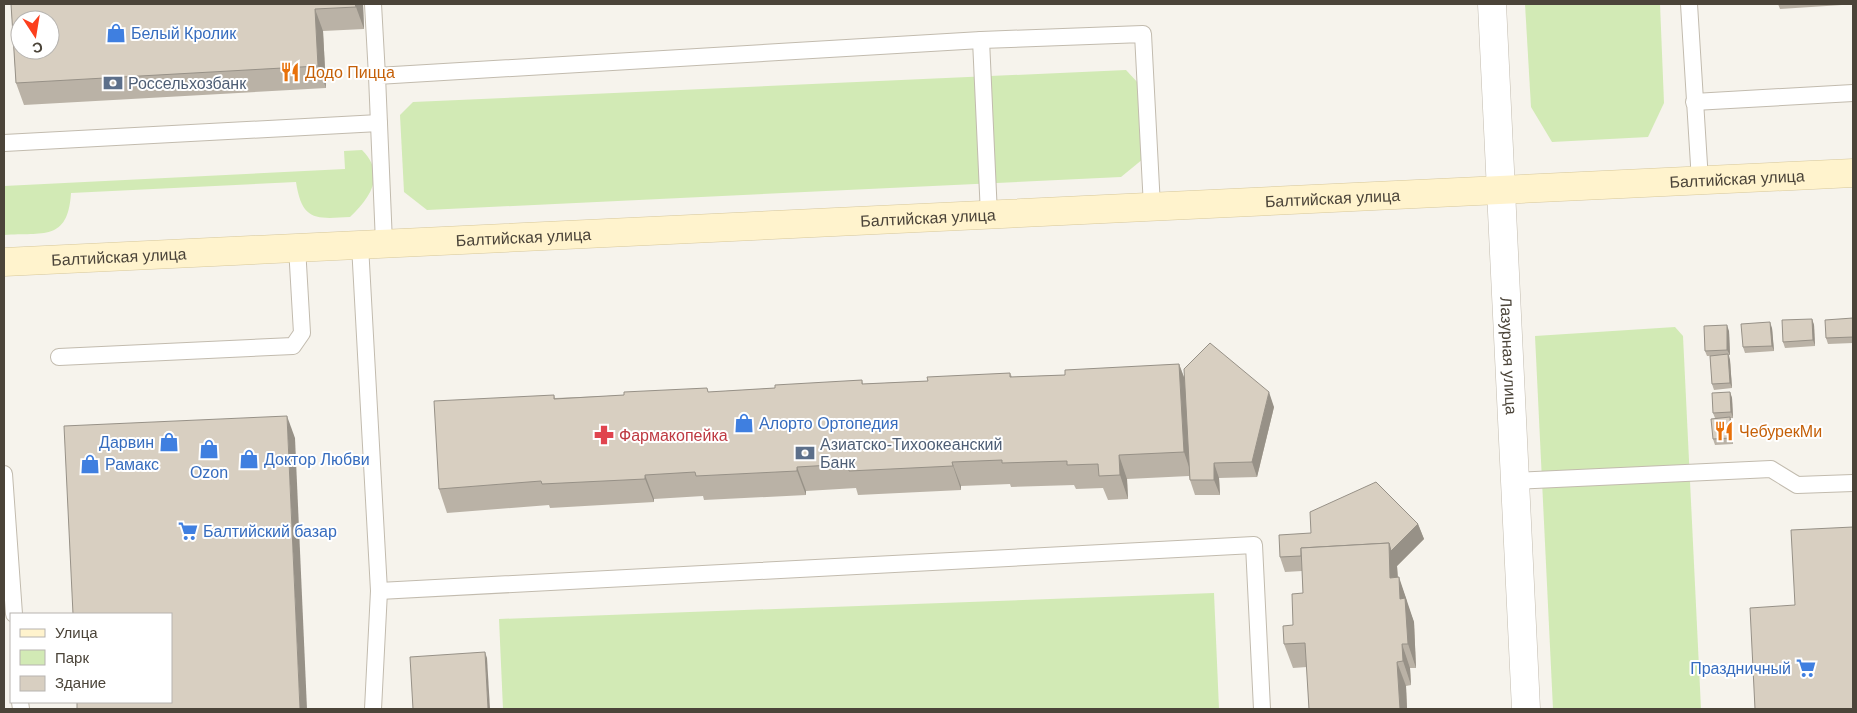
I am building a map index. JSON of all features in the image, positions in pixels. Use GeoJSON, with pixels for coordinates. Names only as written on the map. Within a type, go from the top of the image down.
{"type":"FeatureCollection","features":[{"type":"Feature","properties":{"kind":"main road","name":"Балтийская улица"},"geometry":{"type":"LineString","coordinates":[[4,262],[1853,173]]}},
{"type":"Feature","properties":{"kind":"street","name":"Лазурная улица"},"geometry":{"type":"LineString","coordinates":[[1492,4],[1526,709]]}},
{"type":"Feature","properties":{"kind":"lane"},"geometry":{"type":"LineString","coordinates":[[373,4],[378,123],[372,244],[379,590],[373,709]]}},
{"type":"Feature","properties":{"kind":"lane"},"geometry":{"type":"LineString","coordinates":[[1689,4],[1700,181]]}},
{"type":"Feature","properties":{"kind":"lane"},"geometry":{"type":"LineString","coordinates":[[377,76],[981,40],[1143,34],[1152,207]]}},
{"type":"Feature","properties":{"kind":"lane"},"geometry":{"type":"LineString","coordinates":[[981,40],[990,215]]}},
{"type":"Feature","properties":{"kind":"lane"},"geometry":{"type":"LineString","coordinates":[[1694,102],[1853,93]]}},
{"type":"Feature","properties":{"kind":"lane"},"geometry":{"type":"LineString","coordinates":[[4,143],[378,123]]}},
{"type":"Feature","properties":{"kind":"lane"},"geometry":{"type":"LineString","coordinates":[[59,357],[293,346],[302,333],[298,247]]}},
{"type":"Feature","properties":{"kind":"lane"},"geometry":{"type":"LineString","coordinates":[[1514,481],[1771,470],[1797,485],[1853,483]]}},
{"type":"Feature","properties":{"kind":"lane"},"geometry":{"type":"LineString","coordinates":[[4,474],[14,613]]}},
{"type":"Feature","properties":{"kind":"lane"},"geometry":{"type":"LineString","coordinates":[[379,590],[1254,545],[1262,709]]}},
{"type":"Feature","properties":{"kind":"green space"},"geometry":{"type":"Polygon","coordinates":[[[1525,4],[1660,4],[1664,103],[1648,137],[1552,142],[1531,107],[1525,4]]]}},
{"type":"Feature","properties":{"kind":"green space"},"geometry":{"type":"Polygon","coordinates":[[[1126,70],[1139,84],[1143,159],[1121,177],[427,210],[404,192],[400,115],[413,102],[1126,70]]]}},
{"type":"Feature","properties":{"kind":"green space"},"geometry":{"type":"Polygon","coordinates":[[[362,150],[373,168],[373,185],[364,201],[350,217],[328,218],[312,215],[306,211],[302,204],[296,182],[71,193],[69,209],[65,220],[59,227],[42,233],[4,235],[4,186],[345,169],[344,151],[362,150]]]}},
{"type":"Feature","properties":{"kind":"green space"},"geometry":{"type":"Polygon","coordinates":[[[1675,327],[1683,336],[1701,709],[1553,709],[1535,336],[1675,327]]]}},
{"type":"Feature","properties":{"kind":"green space"},"geometry":{"type":"Polygon","coordinates":[[[1214,593],[1219,709],[503,709],[499,619],[1214,593]]]}},
{"type":"Feature","properties":{"kind":"building"},"geometry":{"type":"Polygon","coordinates":[[[11,4],[355,4],[356,7],[315,9],[318,66],[16,83],[15,60],[60,60],[60,10],[11,10],[11,4]]]}},
{"type":"Feature","properties":{"kind":"building"},"geometry":{"type":"Polygon","coordinates":[[[1853,318],[1853,337],[1826,338],[1825,320],[1853,318]]]}},
{"type":"Feature","properties":{"kind":"building"},"geometry":{"type":"Polygon","coordinates":[[[1812,319],[1813,340],[1783,342],[1782,320],[1812,319]]]}},
{"type":"Feature","properties":{"kind":"building"},"geometry":{"type":"Polygon","coordinates":[[[1770,322],[1772,346],[1743,347],[1741,324],[1770,322]]]}},
{"type":"Feature","properties":{"kind":"building"},"geometry":{"type":"Polygon","coordinates":[[[1727,325],[1727,350],[1705,351],[1704,326],[1727,325]]]}},
{"type":"Feature","properties":{"kind":"building"},"geometry":{"type":"Polygon","coordinates":[[[1210,343],[1269,392],[1252,462],[1214,463],[1214,480],[1190,480],[1184,369],[1210,343]]]}},
{"type":"Feature","properties":{"kind":"building"},"geometry":{"type":"Polygon","coordinates":[[[1728,354],[1730,383],[1712,384],[1710,356],[1728,354]]]}},
{"type":"Feature","properties":{"kind":"building"},"geometry":{"type":"Polygon","coordinates":[[[1179,364],[1184,452],[1119,455],[1120,475],[1099,476],[1098,464],[1067,465],[1067,461],[1002,463],[1002,460],[952,462],[953,466],[849,471],[849,464],[797,467],[797,471],[696,476],[695,472],[645,475],[645,479],[542,484],[541,481],[439,489],[434,401],[554,395],[554,399],[624,395],[624,392],[707,388],[708,392],[775,388],[775,385],[862,380],[862,384],[928,381],[927,377],[1010,373],[1010,377],[1065,375],[1065,370],[1179,364]]]}},
{"type":"Feature","properties":{"kind":"building"},"geometry":{"type":"Polygon","coordinates":[[[1730,392],[1731,412],[1713,413],[1712,393],[1730,392]]]}},
{"type":"Feature","properties":{"kind":"building","name":"Балтийский базар"},"geometry":{"type":"Polygon","coordinates":[[[287,416],[300,709],[77,709],[77,703],[172,703],[172,613],[73,613],[64,426],[287,416]]]}},
{"type":"Feature","properties":{"kind":"building"},"geometry":{"type":"Polygon","coordinates":[[[1730,417],[1731,438],[1713,439],[1711,419],[1730,417]]]}},
{"type":"Feature","properties":{"kind":"building"},"geometry":{"type":"Polygon","coordinates":[[[1376,482],[1418,524],[1391,551],[1389,543],[1301,548],[1301,556],[1280,557],[1279,535],[1311,533],[1310,512],[1376,482]]]}},
{"type":"Feature","properties":{"kind":"building","name":"Праздничный"},"geometry":{"type":"Polygon","coordinates":[[[1853,527],[1853,709],[1755,709],[1750,608],[1795,605],[1791,530],[1853,527]]]}},
{"type":"Feature","properties":{"kind":"building"},"geometry":{"type":"Polygon","coordinates":[[[1389,543],[1390,578],[1399,577],[1400,599],[1405,598],[1408,644],[1402,644],[1403,661],[1397,662],[1400,709],[1309,709],[1305,643],[1284,644],[1283,626],[1293,625],[1292,594],[1303,593],[1301,548],[1389,543]]]}},
{"type":"Feature","properties":{"kind":"building"},"geometry":{"type":"Polygon","coordinates":[[[485,652],[488,709],[413,709],[410,657],[485,652]]]}},
{"type":"Feature","properties":{"kind":"place","name":"Белый Кролик"},"geometry":{"type":"Point","coordinates":[116,33]}},
{"type":"Feature","properties":{"kind":"place","name":"Додо Пицца"},"geometry":{"type":"Point","coordinates":[290,72]}},
{"type":"Feature","properties":{"kind":"place","name":"Россельхозбанк"},"geometry":{"type":"Point","coordinates":[113,83]}},
{"type":"Feature","properties":{"kind":"place","name":"Алорто Ортопедия"},"geometry":{"type":"Point","coordinates":[744,423]}},
{"type":"Feature","properties":{"kind":"place","name":"ЧебурекМи"},"geometry":{"type":"Point","coordinates":[1724,431]}},
{"type":"Feature","properties":{"kind":"place","name":"Фармакопейка"},"geometry":{"type":"Point","coordinates":[604,435]}},
{"type":"Feature","properties":{"kind":"place","name":"Дарвин"},"geometry":{"type":"Point","coordinates":[169,442]}},
{"type":"Feature","properties":{"kind":"place","name":"Ozon"},"geometry":{"type":"Point","coordinates":[209,449]}},
{"type":"Feature","properties":{"kind":"place","name":"Азиатско-Тихоокеанский Банк"},"geometry":{"type":"Point","coordinates":[805,453]}},
{"type":"Feature","properties":{"kind":"place","name":"Доктор Любви"},"geometry":{"type":"Point","coordinates":[249,459]}},
{"type":"Feature","properties":{"kind":"place","name":"Рамакс"},"geometry":{"type":"Point","coordinates":[90,464]}},
{"type":"Feature","properties":{"kind":"place","name":"Балтийский базар"},"geometry":{"type":"Point","coordinates":[188,531]}},
{"type":"Feature","properties":{"kind":"place","name":"Праздничный"},"geometry":{"type":"Point","coordinates":[1806,668]}}]}
